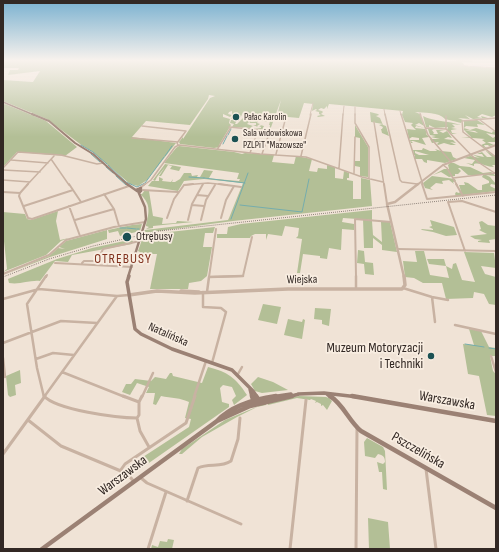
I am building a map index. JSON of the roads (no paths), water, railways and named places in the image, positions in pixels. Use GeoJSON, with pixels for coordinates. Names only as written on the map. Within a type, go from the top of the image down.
{"type":"FeatureCollection","features":[{"type":"Feature","properties":{"kind":"main road"},"geometry":{"type":"LineString","coordinates":[[3,102],[46,120],[71,140],[90,152],[130,186],[139,189]]}},
{"type":"Feature","properties":{"kind":"main road","name":"Natalińska"},"geometry":{"type":"LineString","coordinates":[[139,189],[140,196],[146,207],[145,222],[127,282],[134,325],[138,332],[172,349],[212,362],[238,374],[250,388],[255,400]]}},
{"type":"Feature","properties":{"kind":"main road","name":"Warszawska"},"geometry":{"type":"LineString","coordinates":[[42,549],[225,414],[255,400],[280,394],[324,393],[496,422]]}},
{"type":"Feature","properties":{"kind":"main road","name":"Pszczelińska"},"geometry":{"type":"LineString","coordinates":[[324,393],[339,401]]}},
{"type":"Feature","properties":{"kind":"main road","name":"Warszawska"},"geometry":{"type":"LineString","coordinates":[[217,421],[257,404],[299,394]]}},
{"type":"Feature","properties":{"kind":"main road","name":"Pszczelińska"},"geometry":{"type":"LineString","coordinates":[[333,394],[339,401],[349,420],[357,428],[496,508]]}},
{"type":"Feature","properties":{"kind":"main road"},"geometry":{"type":"LineString","coordinates":[[339,401],[343,395]]}},
{"type":"Feature","properties":{"kind":"main road"},"geometry":{"type":"LineString","coordinates":[[255,400],[257,404]]}},
{"type":"Feature","properties":{"kind":"street"},"geometry":{"type":"LineString","coordinates":[[301,156],[313,103]]}},
{"type":"Feature","properties":{"kind":"street"},"geometry":{"type":"LineString","coordinates":[[339,168],[344,106]]}},
{"type":"Feature","properties":{"kind":"street"},"geometry":{"type":"LineString","coordinates":[[355,107],[355,123],[369,148],[369,179]]}},
{"type":"Feature","properties":{"kind":"street"},"geometry":{"type":"LineString","coordinates":[[384,109],[400,181],[418,184]]}},
{"type":"Feature","properties":{"kind":"street"},"geometry":{"type":"LineString","coordinates":[[400,111],[427,199],[496,192]]}},
{"type":"Feature","properties":{"kind":"street"},"geometry":{"type":"LineString","coordinates":[[420,113],[430,138],[451,162]]}},
{"type":"Feature","properties":{"kind":"street"},"geometry":{"type":"LineString","coordinates":[[446,116],[446,129]]}},
{"type":"Feature","properties":{"kind":"street"},"geometry":{"type":"LineString","coordinates":[[276,154],[286,118]]}},
{"type":"Feature","properties":{"kind":"street"},"geometry":{"type":"LineString","coordinates":[[496,118],[462,121],[463,131],[496,157]]}},
{"type":"Feature","properties":{"kind":"street"},"geometry":{"type":"LineString","coordinates":[[479,119],[496,132]]}},
{"type":"Feature","properties":{"kind":"street"},"geometry":{"type":"LineString","coordinates":[[374,122],[387,204],[405,283],[403,288]]}},
{"type":"Feature","properties":{"kind":"street"},"geometry":{"type":"LineString","coordinates":[[139,189],[150,180],[178,144],[186,131],[142,126]]}},
{"type":"Feature","properties":{"kind":"street"},"geometry":{"type":"LineString","coordinates":[[217,148],[220,147],[230,127],[270,131],[262,154]]}},
{"type":"Feature","properties":{"kind":"street"},"geometry":{"type":"LineString","coordinates":[[426,128],[446,129],[470,154],[495,174]]}},
{"type":"Feature","properties":{"kind":"street"},"geometry":{"type":"LineString","coordinates":[[354,137],[354,173]]}},
{"type":"Feature","properties":{"kind":"street"},"geometry":{"type":"LineString","coordinates":[[132,138],[262,154],[301,156],[320,161],[369,179],[383,182]]}},
{"type":"Feature","properties":{"kind":"street"},"geometry":{"type":"LineString","coordinates":[[250,152],[256,139]]}},
{"type":"Feature","properties":{"kind":"street"},"geometry":{"type":"LineString","coordinates":[[387,204],[395,202],[443,165],[496,145]]}},
{"type":"Feature","properties":{"kind":"street"},"geometry":{"type":"LineString","coordinates":[[3,169],[18,152],[55,155],[97,164],[103,163]]}},
{"type":"Feature","properties":{"kind":"street"},"geometry":{"type":"LineString","coordinates":[[55,155],[18,196],[29,218],[34,218],[130,186]]}},
{"type":"Feature","properties":{"kind":"street"},"geometry":{"type":"LineString","coordinates":[[10,160],[48,163]]}},
{"type":"Feature","properties":{"kind":"street"},"geometry":{"type":"LineString","coordinates":[[51,160],[81,202]]}},
{"type":"Feature","properties":{"kind":"street"},"geometry":{"type":"LineString","coordinates":[[443,165],[447,168],[463,196]]}},
{"type":"Feature","properties":{"kind":"street"},"geometry":{"type":"LineString","coordinates":[[3,169],[40,172]]}},
{"type":"Feature","properties":{"kind":"street"},"geometry":{"type":"LineString","coordinates":[[453,178],[495,174]]}},
{"type":"Feature","properties":{"kind":"street"},"geometry":{"type":"LineString","coordinates":[[3,180],[30,182]]}},
{"type":"Feature","properties":{"kind":"street"},"geometry":{"type":"LineString","coordinates":[[188,220],[196,195],[203,184]]}},
{"type":"Feature","properties":{"kind":"street"},"geometry":{"type":"LineString","coordinates":[[201,220],[204,206],[215,184]]}},
{"type":"Feature","properties":{"kind":"street"},"geometry":{"type":"LineString","coordinates":[[167,218],[178,192],[185,185],[215,184],[241,187]]}},
{"type":"Feature","properties":{"kind":"street"},"geometry":{"type":"LineString","coordinates":[[221,218],[226,200],[234,186]]}},
{"type":"Feature","properties":{"kind":"street"},"geometry":{"type":"LineString","coordinates":[[139,189],[178,192]]}},
{"type":"Feature","properties":{"kind":"street"},"geometry":{"type":"LineString","coordinates":[[24,206],[73,190]]}},
{"type":"Feature","properties":{"kind":"street"},"geometry":{"type":"LineString","coordinates":[[3,192],[20,193]]}},
{"type":"Feature","properties":{"kind":"street"},"geometry":{"type":"LineString","coordinates":[[104,194],[114,209],[119,226]]}},
{"type":"Feature","properties":{"kind":"street"},"geometry":{"type":"LineString","coordinates":[[196,195],[208,196]]}},
{"type":"Feature","properties":{"kind":"street"},"geometry":{"type":"LineString","coordinates":[[465,251],[447,204],[449,202],[462,201],[496,212]]}},
{"type":"Feature","properties":{"kind":"street"},"geometry":{"type":"LineString","coordinates":[[192,205],[204,206]]}},
{"type":"Feature","properties":{"kind":"street"},"geometry":{"type":"LineString","coordinates":[[70,206],[80,236]]}},
{"type":"Feature","properties":{"kind":"street"},"geometry":{"type":"LineString","coordinates":[[75,220],[114,209]]}},
{"type":"Feature","properties":{"kind":"street"},"geometry":{"type":"LineString","coordinates":[[356,288],[355,219],[392,222]]}},
{"type":"Feature","properties":{"kind":"street"},"geometry":{"type":"LineString","coordinates":[[3,274],[47,256],[64,241],[119,226],[145,222]]}},
{"type":"Feature","properties":{"kind":"street"},"geometry":{"type":"LineString","coordinates":[[207,292],[216,229]]}},
{"type":"Feature","properties":{"kind":"street"},"geometry":{"type":"LineString","coordinates":[[209,277],[242,276],[252,237]]}},
{"type":"Feature","properties":{"kind":"street"},"geometry":{"type":"LineString","coordinates":[[96,264],[103,249],[140,241]]}},
{"type":"Feature","properties":{"kind":"street"},"geometry":{"type":"LineString","coordinates":[[398,249],[496,252]]}},
{"type":"Feature","properties":{"kind":"street"},"geometry":{"type":"LineString","coordinates":[[82,264],[84,260],[98,261]]}},
{"type":"Feature","properties":{"kind":"street"},"geometry":{"type":"LineString","coordinates":[[55,262],[132,267]]}},
{"type":"Feature","properties":{"kind":"street"},"geometry":{"type":"LineString","coordinates":[[47,275],[27,304],[44,397],[58,405],[120,418],[138,417]]}},
{"type":"Feature","properties":{"kind":"street","name":"Wiejska"},"geometry":{"type":"LineString","coordinates":[[129,294],[154,291],[207,292],[403,288],[432,297],[448,300]]}},
{"type":"Feature","properties":{"kind":"street"},"geometry":{"type":"LineString","coordinates":[[3,299],[36,289],[117,296],[129,294]]}},
{"type":"Feature","properties":{"kind":"street"},"geometry":{"type":"LineString","coordinates":[[262,294],[263,290]]}},
{"type":"Feature","properties":{"kind":"street"},"geometry":{"type":"LineString","coordinates":[[202,292],[203,307],[223,309],[226,312],[212,362]]}},
{"type":"Feature","properties":{"kind":"street"},"geometry":{"type":"LineString","coordinates":[[3,454],[117,296]]}},
{"type":"Feature","properties":{"kind":"street"},"geometry":{"type":"LineString","coordinates":[[432,297],[435,322]]}},
{"type":"Feature","properties":{"kind":"street"},"geometry":{"type":"LineString","coordinates":[[3,343],[61,321],[97,323]]}},
{"type":"Feature","properties":{"kind":"street"},"geometry":{"type":"LineString","coordinates":[[455,325],[496,334]]}},
{"type":"Feature","properties":{"kind":"street"},"geometry":{"type":"LineString","coordinates":[[36,359],[53,352],[74,355]]}},
{"type":"Feature","properties":{"kind":"street"},"geometry":{"type":"LineString","coordinates":[[491,356],[496,372]]}},
{"type":"Feature","properties":{"kind":"street"},"geometry":{"type":"LineString","coordinates":[[3,358],[5,377]]}},
{"type":"Feature","properties":{"kind":"street"},"geometry":{"type":"LineString","coordinates":[[120,471],[125,464],[186,423],[206,361]]}},
{"type":"Feature","properties":{"kind":"street"},"geometry":{"type":"LineString","coordinates":[[238,374],[242,367]]}},
{"type":"Feature","properties":{"kind":"street"},"geometry":{"type":"LineString","coordinates":[[62,372],[139,402]]}},
{"type":"Feature","properties":{"kind":"street"},"geometry":{"type":"LineString","coordinates":[[149,447],[140,431],[138,417],[139,402],[153,373]]}},
{"type":"Feature","properties":{"kind":"street"},"geometry":{"type":"LineString","coordinates":[[290,549],[306,400]]}},
{"type":"Feature","properties":{"kind":"street"},"geometry":{"type":"LineString","coordinates":[[187,501],[198,468],[206,465],[225,465],[231,461],[238,439],[240,418]]}},
{"type":"Feature","properties":{"kind":"street"},"geometry":{"type":"LineString","coordinates":[[28,420],[61,446],[129,475],[134,482]]}},
{"type":"Feature","properties":{"kind":"street"},"geometry":{"type":"LineString","coordinates":[[356,549],[357,428]]}},
{"type":"Feature","properties":{"kind":"street"},"geometry":{"type":"LineString","coordinates":[[426,468],[436,549]]}},
{"type":"Feature","properties":{"kind":"street"},"geometry":{"type":"LineString","coordinates":[[140,477],[145,482],[166,492],[241,524]]}},
{"type":"Feature","properties":{"kind":"street"},"geometry":{"type":"LineString","coordinates":[[148,549],[166,492]]}},
{"type":"Feature","properties":{"kind":"waterway"},"geometry":{"type":"LineString","coordinates":[[228,135],[231,129]]}},
{"type":"Feature","properties":{"kind":"waterway"},"geometry":{"type":"LineString","coordinates":[[223,144],[227,136]]}},
{"type":"Feature","properties":{"kind":"waterway"},"geometry":{"type":"LineString","coordinates":[[81,145],[93,152],[107,164]]}},
{"type":"Feature","properties":{"kind":"waterway"},"geometry":{"type":"LineString","coordinates":[[165,156],[172,146]]}},
{"type":"Feature","properties":{"kind":"waterway"},"geometry":{"type":"LineString","coordinates":[[91,154],[100,162]]}},
{"type":"Feature","properties":{"kind":"waterway"},"geometry":{"type":"LineString","coordinates":[[108,165],[126,182],[137,187],[145,183],[164,157]]}},
{"type":"Feature","properties":{"kind":"waterway"},"geometry":{"type":"LineString","coordinates":[[106,167],[113,173]]}},
{"type":"Feature","properties":{"kind":"waterway"},"geometry":{"type":"LineString","coordinates":[[244,183],[248,173]]}},
{"type":"Feature","properties":{"kind":"waterway"},"geometry":{"type":"LineString","coordinates":[[116,176],[126,185]]}},
{"type":"Feature","properties":{"kind":"waterway"},"geometry":{"type":"LineString","coordinates":[[189,177],[244,183]]}},
{"type":"Feature","properties":{"kind":"waterway"},"geometry":{"type":"LineString","coordinates":[[240,205],[302,212],[309,179]]}},
{"type":"Feature","properties":{"kind":"waterway"},"geometry":{"type":"LineString","coordinates":[[231,219],[244,183]]}},
{"type":"Feature","properties":{"kind":"waterway"},"geometry":{"type":"LineString","coordinates":[[120,228],[126,228]]}},
{"type":"Feature","properties":{"kind":"waterway"},"geometry":{"type":"LineString","coordinates":[[127,228],[136,229]]}},
{"type":"Feature","properties":{"kind":"waterway"},"geometry":{"type":"LineString","coordinates":[[465,344],[484,347]]}},
{"type":"Feature","properties":{"kind":"waterway"},"geometry":{"type":"LineString","coordinates":[[489,348],[496,349]]}},
{"type":"Feature","properties":{"kind":"railway"},"geometry":{"type":"LineString","coordinates":[[3,277],[49,259],[93,246],[159,231],[496,195]]}},
{"type":"Feature","properties":{"kind":"place","name":"Pałac Karolin"},"geometry":{"type":"Point","coordinates":[236,117]}},
{"type":"Feature","properties":{"kind":"place","name":"Sala widowiskowa PZLPiT \"Mazowsze\""},"geometry":{"type":"Point","coordinates":[235,139]}},
{"type":"Feature","properties":{"kind":"place","name":"Otrębusy"},"geometry":{"type":"Point","coordinates":[127,237]}},
{"type":"Feature","properties":{"kind":"place","name":"Muzeum Motoryzacji i Techniki"},"geometry":{"type":"Point","coordinates":[431,356]}},
{"type":"Feature","properties":{"kind":"district","name":"OTRĘBUSY"},"geometry":{"type":"Point","coordinates":[123,259]}}]}
